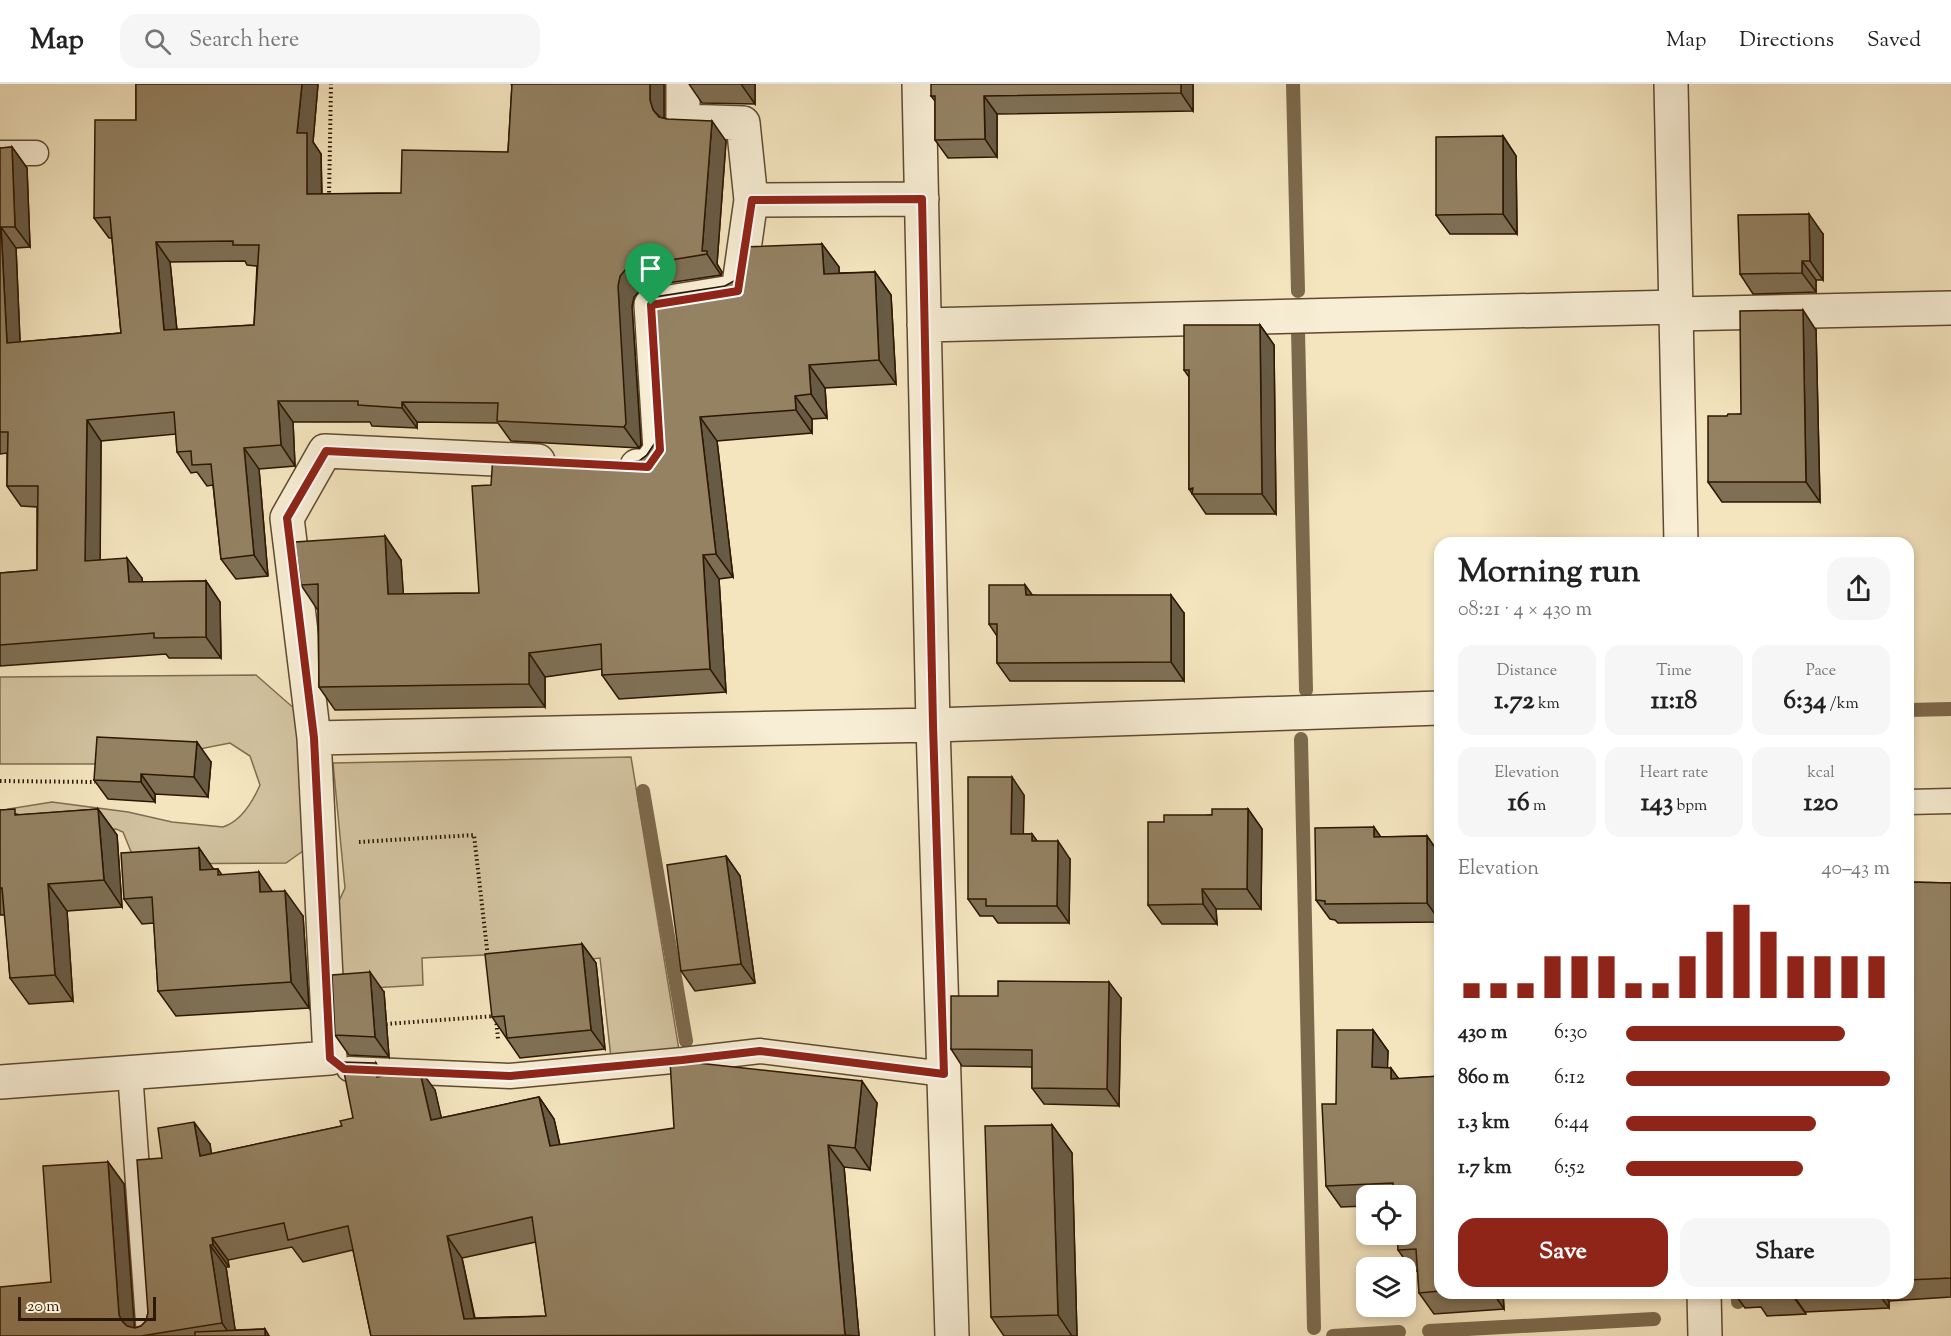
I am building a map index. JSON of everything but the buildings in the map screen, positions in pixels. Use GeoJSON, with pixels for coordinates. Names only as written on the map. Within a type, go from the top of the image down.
{"type":"FeatureCollection","features":[{"type":"Feature","properties":{"kind":"street"},"geometry":{"type":"LineString","coordinates":[[612,465],[648,467],[660,450],[651,305],[738,291],[752,200],[743,123],[683,121],[683,84]]}},
{"type":"Feature","properties":{"kind":"street"},"geometry":{"type":"LineString","coordinates":[[919,84],[933,725],[952,1336]]}},
{"type":"Feature","properties":{"kind":"street"},"geometry":{"type":"LineString","coordinates":[[1671,84],[1681,537]]}},
{"type":"Feature","properties":{"kind":"street"},"geometry":{"type":"LineString","coordinates":[[752,200],[922,199]]}},
{"type":"Feature","properties":{"kind":"street"},"geometry":{"type":"LineString","coordinates":[[924,325],[1676,310],[1951,308]]}},
{"type":"Feature","properties":{"kind":"street"},"geometry":{"type":"LineString","coordinates":[[0,1082],[330,1058],[314,738],[287,518],[326,451],[564,463]]}},
{"type":"Feature","properties":{"kind":"street"},"geometry":{"type":"LineString","coordinates":[[314,738],[933,725],[1434,708]]}},
{"type":"Feature","properties":{"kind":"street"},"geometry":{"type":"LineString","coordinates":[[1704,1299],[1706,1336]]}},
{"type":"Feature","properties":{"kind":"lane"},"geometry":{"type":"LineString","coordinates":[[0,153],[36,153]]}},
{"type":"Feature","properties":{"kind":"lane"},"geometry":{"type":"LineString","coordinates":[[1914,802],[1951,801]]}},
{"type":"Feature","properties":{"kind":"lane"},"geometry":{"type":"LineString","coordinates":[[330,1058],[344,1069],[502,1076],[760,1051],[944,1074]]}},
{"type":"Feature","properties":{"kind":"lane"},"geometry":{"type":"LineString","coordinates":[[130,1072],[149,1336]]}},
{"type":"Feature","properties":{"kind":"path"},"geometry":{"type":"LineString","coordinates":[[329,202],[331,84]]}},
{"type":"Feature","properties":{"kind":"path"},"geometry":{"type":"LineString","coordinates":[[0,781],[95,782]]}},
{"type":"Feature","properties":{"kind":"path"},"geometry":{"type":"LineString","coordinates":[[319,844],[474,835],[489,960]]}},
{"type":"Feature","properties":{"kind":"path"},"geometry":{"type":"LineString","coordinates":[[494,1005],[502,1076]]}},
{"type":"Feature","properties":{"kind":"path"},"geometry":{"type":"LineString","coordinates":[[386,1024],[495,1016]]}},
{"type":"Feature","properties":{"kind":"shaded area"},"geometry":{"type":"Polygon","coordinates":[[[256,675],[296,710],[303,851],[286,863],[136,864],[123,832],[116,829],[37,835],[14,824],[8,809],[52,802],[128,812],[172,822],[223,827],[241,815],[260,785],[250,756],[230,743],[179,753],[96,764],[0,764],[0,677],[256,675]]]}},
{"type":"Feature","properties":{"kind":"shaded area"},"geometry":{"type":"Polygon","coordinates":[[[631,757],[679,1050],[611,1058],[600,958],[506,969],[505,954],[422,958],[423,985],[338,990],[331,918],[345,888],[333,763],[631,757]]]}},
{"type":"Feature","properties":{"kind":"waterway"},"geometry":{"type":"LineString","coordinates":[[1293,84],[1298,291]]}},
{"type":"Feature","properties":{"kind":"waterway"},"geometry":{"type":"LineString","coordinates":[[1298,330],[1306,690]]}},
{"type":"Feature","properties":{"kind":"waterway"},"geometry":{"type":"LineString","coordinates":[[1914,710],[1951,709]]}},
{"type":"Feature","properties":{"kind":"waterway"},"geometry":{"type":"LineString","coordinates":[[1301,739],[1314,1328]]}},
{"type":"Feature","properties":{"kind":"waterway"},"geometry":{"type":"LineString","coordinates":[[643,791],[686,1041]]}},
{"type":"Feature","properties":{"kind":"waterway"},"geometry":{"type":"LineString","coordinates":[[1429,1331],[1654,1319]]}},
{"type":"Feature","properties":{"kind":"waterway"},"geometry":{"type":"LineString","coordinates":[[1333,1336],[1399,1332]]}},
{"type":"Feature","properties":{"kind":"route"},"geometry":{"type":"LineString","coordinates":[[922,199],[933,725],[944,1074],[760,1051],[510,1076],[344,1069],[330,1058],[314,738],[287,518],[326,451],[648,467],[660,450],[651,305],[738,291],[752,200],[922,199]]}}]}
